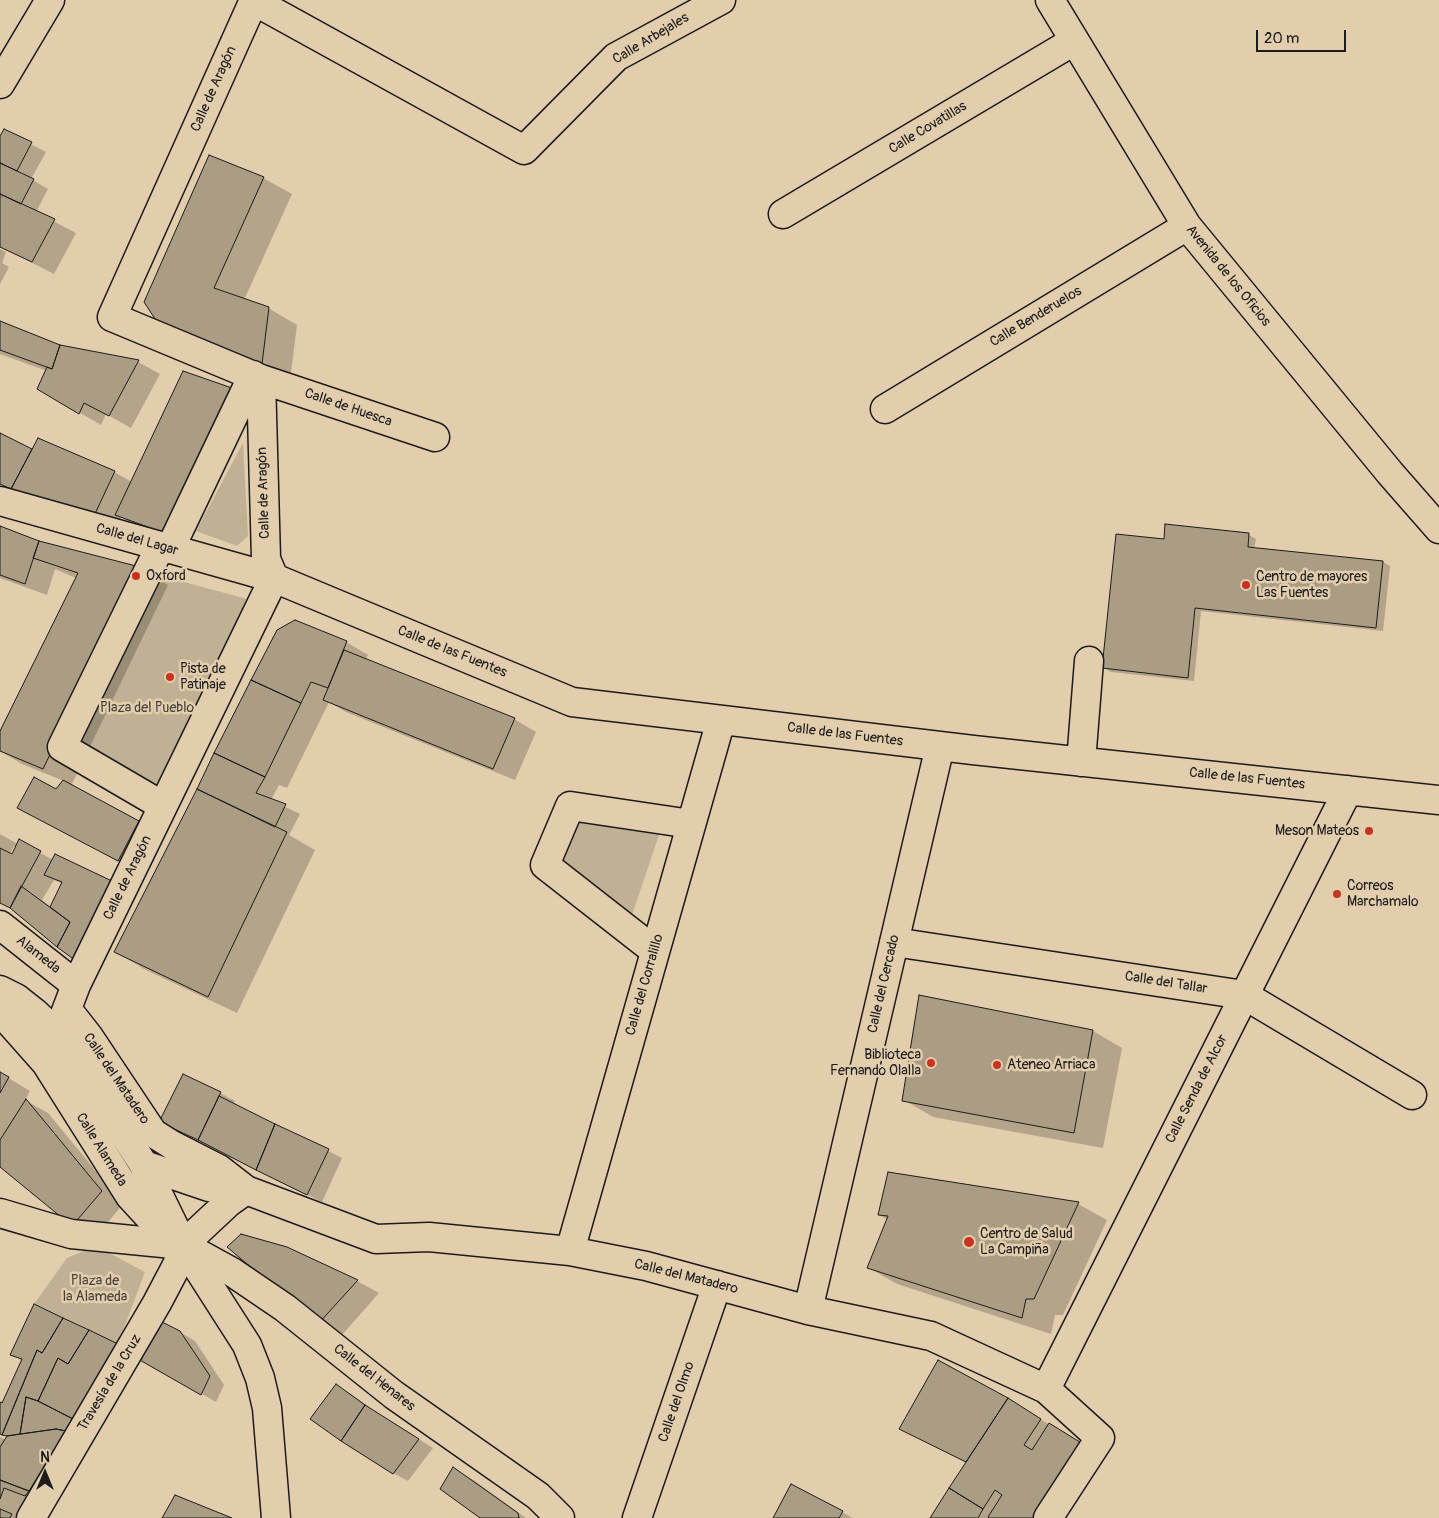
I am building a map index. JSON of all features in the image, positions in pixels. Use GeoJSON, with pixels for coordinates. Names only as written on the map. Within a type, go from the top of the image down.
{"type":"FeatureCollection","features":[{"type":"Feature","properties":{"kind":"street"},"geometry":{"type":"LineString","coordinates":[[0,84],[50,0]]}},
{"type":"Feature","properties":{"kind":"street","name":"Avenida de los Oficios"},"geometry":{"type":"LineString","coordinates":[[1050,0],[1187,226],[1383,465],[1439,529]]}},
{"type":"Feature","properties":{"kind":"street","name":"Calle Arbejales"},"geometry":{"type":"LineString","coordinates":[[254,1],[524,150],[616,57],[709,3]]}},
{"type":"Feature","properties":{"kind":"street","name":"Calle de Aragón"},"geometry":{"type":"LineString","coordinates":[[46,1049],[274,578],[266,559],[257,377],[112,317],[254,1]]}},
{"type":"Feature","properties":{"kind":"street","name":"Calle Covatillas"},"geometry":{"type":"LineString","coordinates":[[783,214],[1074,41]]}},
{"type":"Feature","properties":{"kind":"street","name":"Calle Benderuelos"},"geometry":{"type":"LineString","coordinates":[[885,408],[1187,226]]}},
{"type":"Feature","properties":{"kind":"street"},"geometry":{"type":"LineString","coordinates":[[163,806],[62,747],[165,548],[257,377]]}},
{"type":"Feature","properties":{"kind":"street","name":"Calle de Huesca"},"geometry":{"type":"LineString","coordinates":[[257,377],[435,437]]}},
{"type":"Feature","properties":{"kind":"street","name":"Calle del Lagar"},"geometry":{"type":"LineString","coordinates":[[0,501],[274,578]]}},
{"type":"Feature","properties":{"kind":"street","name":"Calle de las Fuentes"},"geometry":{"type":"LineString","coordinates":[[274,578],[572,702],[1080,762],[1439,800]]}},
{"type":"Feature","properties":{"kind":"street"},"geometry":{"type":"LineString","coordinates":[[1080,762],[1089,661]]}},
{"type":"Feature","properties":{"kind":"street","name":"Calle del Corralillo"},"geometry":{"type":"LineString","coordinates":[[570,1250],[721,720]]}},
{"type":"Feature","properties":{"kind":"street","name":"Calle del Cercado"},"geometry":{"type":"LineString","coordinates":[[808,1310],[940,746]]}},
{"type":"Feature","properties":{"kind":"street","name":"Calle Senda de Alcor"},"geometry":{"type":"LineString","coordinates":[[1046,1388],[1348,790]]}},
{"type":"Feature","properties":{"kind":"street"},"geometry":{"type":"LineString","coordinates":[[655,951],[545,865],[570,806],[691,824]]}},
{"type":"Feature","properties":{"kind":"street","name":"Alameda"},"geometry":{"type":"LineString","coordinates":[[0,925],[71,997]]}},
{"type":"Feature","properties":{"kind":"street","name":"Calle del Tallar"},"geometry":{"type":"LineString","coordinates":[[894,942],[1244,995],[1412,1096]]}},
{"type":"Feature","properties":{"kind":"street","name":"Calle Alameda"},"geometry":{"type":"LineString","coordinates":[[0,990],[16,998],[130,1196],[153,1222],[188,1252]]}},
{"type":"Feature","properties":{"kind":"street","name":"Calle del Matadero"},"geometry":{"type":"LineString","coordinates":[[71,997],[89,1037],[153,1133],[219,1169],[246,1190]]}},
{"type":"Feature","properties":{"kind":"street","name":"Calle Alameda"},"geometry":{"type":"LineString","coordinates":[[0,1011],[46,1049],[71,1075],[125,1162],[144,1165],[188,1252]]}},
{"type":"Feature","properties":{"kind":"street","name":"Calle del Matadero"},"geometry":{"type":"LineString","coordinates":[[144,1165],[209,1187],[246,1190],[376,1238],[429,1236],[570,1250],[646,1266],[808,1310],[931,1336],[1046,1388],[1100,1438],[1048,1518]]}},
{"type":"Feature","properties":{"kind":"street"},"geometry":{"type":"LineString","coordinates":[[188,1252],[229,1202],[246,1190]]}},
{"type":"Feature","properties":{"kind":"street"},"geometry":{"type":"LineString","coordinates":[[0,1213],[71,1234],[188,1252],[247,1345],[260,1378],[267,1408],[276,1518]]}},
{"type":"Feature","properties":{"kind":"street","name":"Calle del Henares"},"geometry":{"type":"LineString","coordinates":[[188,1252],[232,1272],[285,1308],[394,1395],[538,1496],[558,1517]]}},
{"type":"Feature","properties":{"kind":"street","name":"Travesía de la Cruz"},"geometry":{"type":"LineString","coordinates":[[31,1518],[157,1303],[177,1265],[188,1252]]}},
{"type":"Feature","properties":{"kind":"street","name":"Calle del Olmo"},"geometry":{"type":"LineString","coordinates":[[637,1518],[717,1285]]}},
{"type":"Feature","properties":{"kind":"green space"},"geometry":{"type":"Polygon","coordinates":[[[243,443],[248,536],[237,546],[196,531],[243,443]]]}},
{"type":"Feature","properties":{"kind":"green space","name":"Plaza del Pueblo"},"geometry":{"type":"Polygon","coordinates":[[[158,575],[251,600],[160,792],[75,746],[158,575]]]}},
{"type":"Feature","properties":{"kind":"green space"},"geometry":{"type":"Polygon","coordinates":[[[577,820],[661,829],[631,918],[561,863],[577,820]]]}},
{"type":"Feature","properties":{"kind":"green space","name":"Plaza de la Alameda"},"geometry":{"type":"Polygon","coordinates":[[[96,1246],[145,1272],[118,1344],[34,1304],[67,1258],[96,1246]]]}},
{"type":"Feature","properties":{"kind":"building"},"geometry":{"type":"Polygon","coordinates":[[[4,129],[32,142],[17,171],[0,163],[0,136],[4,129]]]}},
{"type":"Feature","properties":{"kind":"building"},"geometry":{"type":"Polygon","coordinates":[[[209,155],[264,177],[214,288],[269,307],[262,364],[157,322],[144,302],[209,155]]]}},
{"type":"Feature","properties":{"kind":"building"},"geometry":{"type":"Polygon","coordinates":[[[0,163],[34,179],[21,204],[0,194],[0,163]]]}},
{"type":"Feature","properties":{"kind":"building"},"geometry":{"type":"Polygon","coordinates":[[[0,194],[55,219],[32,262],[0,247],[0,194]]]}},
{"type":"Feature","properties":{"kind":"building"},"geometry":{"type":"Polygon","coordinates":[[[0,321],[60,345],[52,369],[0,350],[0,321]]]}},
{"type":"Feature","properties":{"kind":"building"},"geometry":{"type":"Polygon","coordinates":[[[60,345],[139,360],[109,416],[84,403],[79,414],[37,389],[47,367],[52,369],[60,345]]]}},
{"type":"Feature","properties":{"kind":"building"},"geometry":{"type":"Polygon","coordinates":[[[183,371],[232,388],[164,533],[115,515],[183,371]]]}},
{"type":"Feature","properties":{"kind":"building"},"geometry":{"type":"Polygon","coordinates":[[[0,433],[32,449],[11,489],[0,484],[0,433]]]}},
{"type":"Feature","properties":{"kind":"building"},"geometry":{"type":"Polygon","coordinates":[[[38,438],[115,471],[94,516],[11,489],[38,438]]]}},
{"type":"Feature","properties":{"kind":"building","name":"Centro de mayores Las Fuentes"},"geometry":{"type":"Polygon","coordinates":[[[1165,524],[1249,533],[1248,547],[1383,561],[1376,628],[1195,608],[1188,678],[1102,668],[1116,534],[1164,539],[1165,524]]]}},
{"type":"Feature","properties":{"kind":"building"},"geometry":{"type":"Polygon","coordinates":[[[0,526],[39,541],[25,584],[0,575],[0,526]]]}},
{"type":"Feature","properties":{"kind":"building"},"geometry":{"type":"Polygon","coordinates":[[[39,541],[140,567],[43,769],[0,751],[0,731],[78,573],[33,558],[39,541]]]}},
{"type":"Feature","properties":{"kind":"building"},"geometry":{"type":"Polygon","coordinates":[[[295,620],[347,641],[328,688],[311,682],[301,703],[251,680],[277,630],[295,620]]]}},
{"type":"Feature","properties":{"kind":"building"},"geometry":{"type":"Polygon","coordinates":[[[344,650],[515,718],[493,769],[323,700],[344,650]]]}},
{"type":"Feature","properties":{"kind":"building"},"geometry":{"type":"Polygon","coordinates":[[[251,680],[301,703],[265,777],[214,753],[251,680]]]}},
{"type":"Feature","properties":{"kind":"building"},"geometry":{"type":"Polygon","coordinates":[[[214,753],[265,777],[256,793],[286,804],[275,827],[197,789],[214,753]]]}},
{"type":"Feature","properties":{"kind":"building"},"geometry":{"type":"Polygon","coordinates":[[[34,777],[56,789],[63,780],[139,821],[118,861],[17,808],[34,777]]]}},
{"type":"Feature","properties":{"kind":"building"},"geometry":{"type":"Polygon","coordinates":[[[197,789],[287,832],[208,997],[114,952],[197,789]]]}},
{"type":"Feature","properties":{"kind":"building"},"geometry":{"type":"Polygon","coordinates":[[[19,839],[41,851],[10,908],[0,903],[0,848],[12,854],[19,839]]]}},
{"type":"Feature","properties":{"kind":"building"},"geometry":{"type":"Polygon","coordinates":[[[55,854],[114,882],[76,961],[57,947],[70,922],[50,907],[62,882],[44,875],[55,854]]]}},
{"type":"Feature","properties":{"kind":"building"},"geometry":{"type":"Polygon","coordinates":[[[21,886],[70,922],[57,947],[10,908],[21,886]]]}},
{"type":"Feature","properties":{"kind":"building","name":"Ateneo Arriaca"},"geometry":{"type":"Polygon","coordinates":[[[919,995],[1093,1030],[1074,1133],[902,1101],[919,995]]]}},
{"type":"Feature","properties":{"kind":"building"},"geometry":{"type":"Polygon","coordinates":[[[0,1072],[9,1077],[0,1093],[0,1072]]]}},
{"type":"Feature","properties":{"kind":"building"},"geometry":{"type":"Polygon","coordinates":[[[183,1074],[221,1092],[198,1140],[159,1122],[183,1074]]]}},
{"type":"Feature","properties":{"kind":"building"},"geometry":{"type":"Polygon","coordinates":[[[219,1096],[275,1124],[256,1170],[198,1140],[219,1096]]]}},
{"type":"Feature","properties":{"kind":"building"},"geometry":{"type":"Polygon","coordinates":[[[26,1099],[102,1191],[72,1226],[0,1167],[0,1140],[26,1099]]]}},
{"type":"Feature","properties":{"kind":"building"},"geometry":{"type":"Polygon","coordinates":[[[275,1124],[329,1149],[307,1195],[256,1170],[275,1124]]]}},
{"type":"Feature","properties":{"kind":"building","name":"Centro de Salud La Campiña"},"geometry":{"type":"Polygon","coordinates":[[[888,1172],[1079,1202],[1034,1299],[1026,1299],[1022,1318],[867,1268],[888,1216],[878,1215],[888,1172]]]}},
{"type":"Feature","properties":{"kind":"building"},"geometry":{"type":"Polygon","coordinates":[[[241,1234],[287,1247],[358,1280],[318,1324],[227,1247],[241,1234]]]}},
{"type":"Feature","properties":{"kind":"building"},"geometry":{"type":"Polygon","coordinates":[[[34,1304],[63,1318],[42,1353],[37,1350],[2,1435],[0,1434],[0,1402],[2,1403],[22,1359],[10,1355],[34,1304]]]}},
{"type":"Feature","properties":{"kind":"building"},"geometry":{"type":"Polygon","coordinates":[[[63,1318],[89,1330],[68,1364],[58,1358],[38,1401],[26,1397],[20,1434],[2,1435],[37,1350],[42,1353],[63,1318]]]}},
{"type":"Feature","properties":{"kind":"building"},"geometry":{"type":"Polygon","coordinates":[[[160,1321],[180,1331],[210,1376],[201,1395],[138,1359],[160,1321]]]}},
{"type":"Feature","properties":{"kind":"building"},"geometry":{"type":"Polygon","coordinates":[[[89,1330],[118,1344],[73,1419],[38,1401],[58,1358],[68,1364],[89,1330]]]}},
{"type":"Feature","properties":{"kind":"building"},"geometry":{"type":"Polygon","coordinates":[[[938,1360],[1008,1398],[966,1462],[899,1429],[938,1360]]]}},
{"type":"Feature","properties":{"kind":"building"},"geometry":{"type":"Polygon","coordinates":[[[336,1384],[365,1405],[341,1441],[310,1419],[336,1384]]]}},
{"type":"Feature","properties":{"kind":"building"},"geometry":{"type":"Polygon","coordinates":[[[26,1397],[73,1419],[66,1431],[56,1429],[20,1434],[26,1397]]]}},
{"type":"Feature","properties":{"kind":"building"},"geometry":{"type":"Polygon","coordinates":[[[1008,1398],[1041,1419],[1024,1445],[1032,1450],[1049,1423],[1083,1444],[1036,1518],[989,1518],[1002,1495],[995,1490],[983,1509],[949,1488],[1008,1398]]]}},
{"type":"Feature","properties":{"kind":"building"},"geometry":{"type":"Polygon","coordinates":[[[365,1405],[419,1439],[393,1474],[341,1441],[365,1405]]]}},
{"type":"Feature","properties":{"kind":"building"},"geometry":{"type":"Polygon","coordinates":[[[56,1429],[66,1431],[29,1491],[0,1480],[0,1447],[7,1436],[56,1429]]]}},
{"type":"Feature","properties":{"kind":"building"},"geometry":{"type":"Polygon","coordinates":[[[453,1467],[518,1513],[519,1518],[480,1518],[440,1489],[453,1467]]]}},
{"type":"Feature","properties":{"kind":"building"},"geometry":{"type":"Polygon","coordinates":[[[0,1480],[29,1491],[25,1496],[4,1488],[0,1499],[0,1480]]]}},
{"type":"Feature","properties":{"kind":"building"},"geometry":{"type":"Polygon","coordinates":[[[791,1484],[843,1511],[839,1518],[773,1518],[791,1484]]]}},
{"type":"Feature","properties":{"kind":"building"},"geometry":{"type":"Polygon","coordinates":[[[949,1488],[983,1509],[978,1518],[930,1518],[949,1488]]]}},
{"type":"Feature","properties":{"kind":"building"},"geometry":{"type":"Polygon","coordinates":[[[175,1495],[232,1518],[162,1518],[175,1495]]]}},
{"type":"Feature","properties":{"kind":"building"},"geometry":{"type":"Polygon","coordinates":[[[0,1509],[12,1514],[10,1518],[0,1518],[0,1509]]]}},
{"type":"Feature","properties":{"kind":"place","name":"Oxford"},"geometry":{"type":"Point","coordinates":[136,576]}},
{"type":"Feature","properties":{"kind":"place","name":"Centro de mayores Las Fuentes"},"geometry":{"type":"Point","coordinates":[1246,585]}},
{"type":"Feature","properties":{"kind":"place","name":"Pista de Patinaje"},"geometry":{"type":"Point","coordinates":[170,677]}},
{"type":"Feature","properties":{"kind":"place","name":"Meson Mateos"},"geometry":{"type":"Point","coordinates":[1369,831]}},
{"type":"Feature","properties":{"kind":"place","name":"Correos Marchamalo"},"geometry":{"type":"Point","coordinates":[1337,894]}},
{"type":"Feature","properties":{"kind":"place","name":"Biblioteca Fernando Olalla"},"geometry":{"type":"Point","coordinates":[931,1063]}},
{"type":"Feature","properties":{"kind":"place","name":"Ateneo Arriaca"},"geometry":{"type":"Point","coordinates":[997,1065]}},
{"type":"Feature","properties":{"kind":"place","name":"Centro de Salud La Campiña"},"geometry":{"type":"Point","coordinates":[969,1242]}}]}
